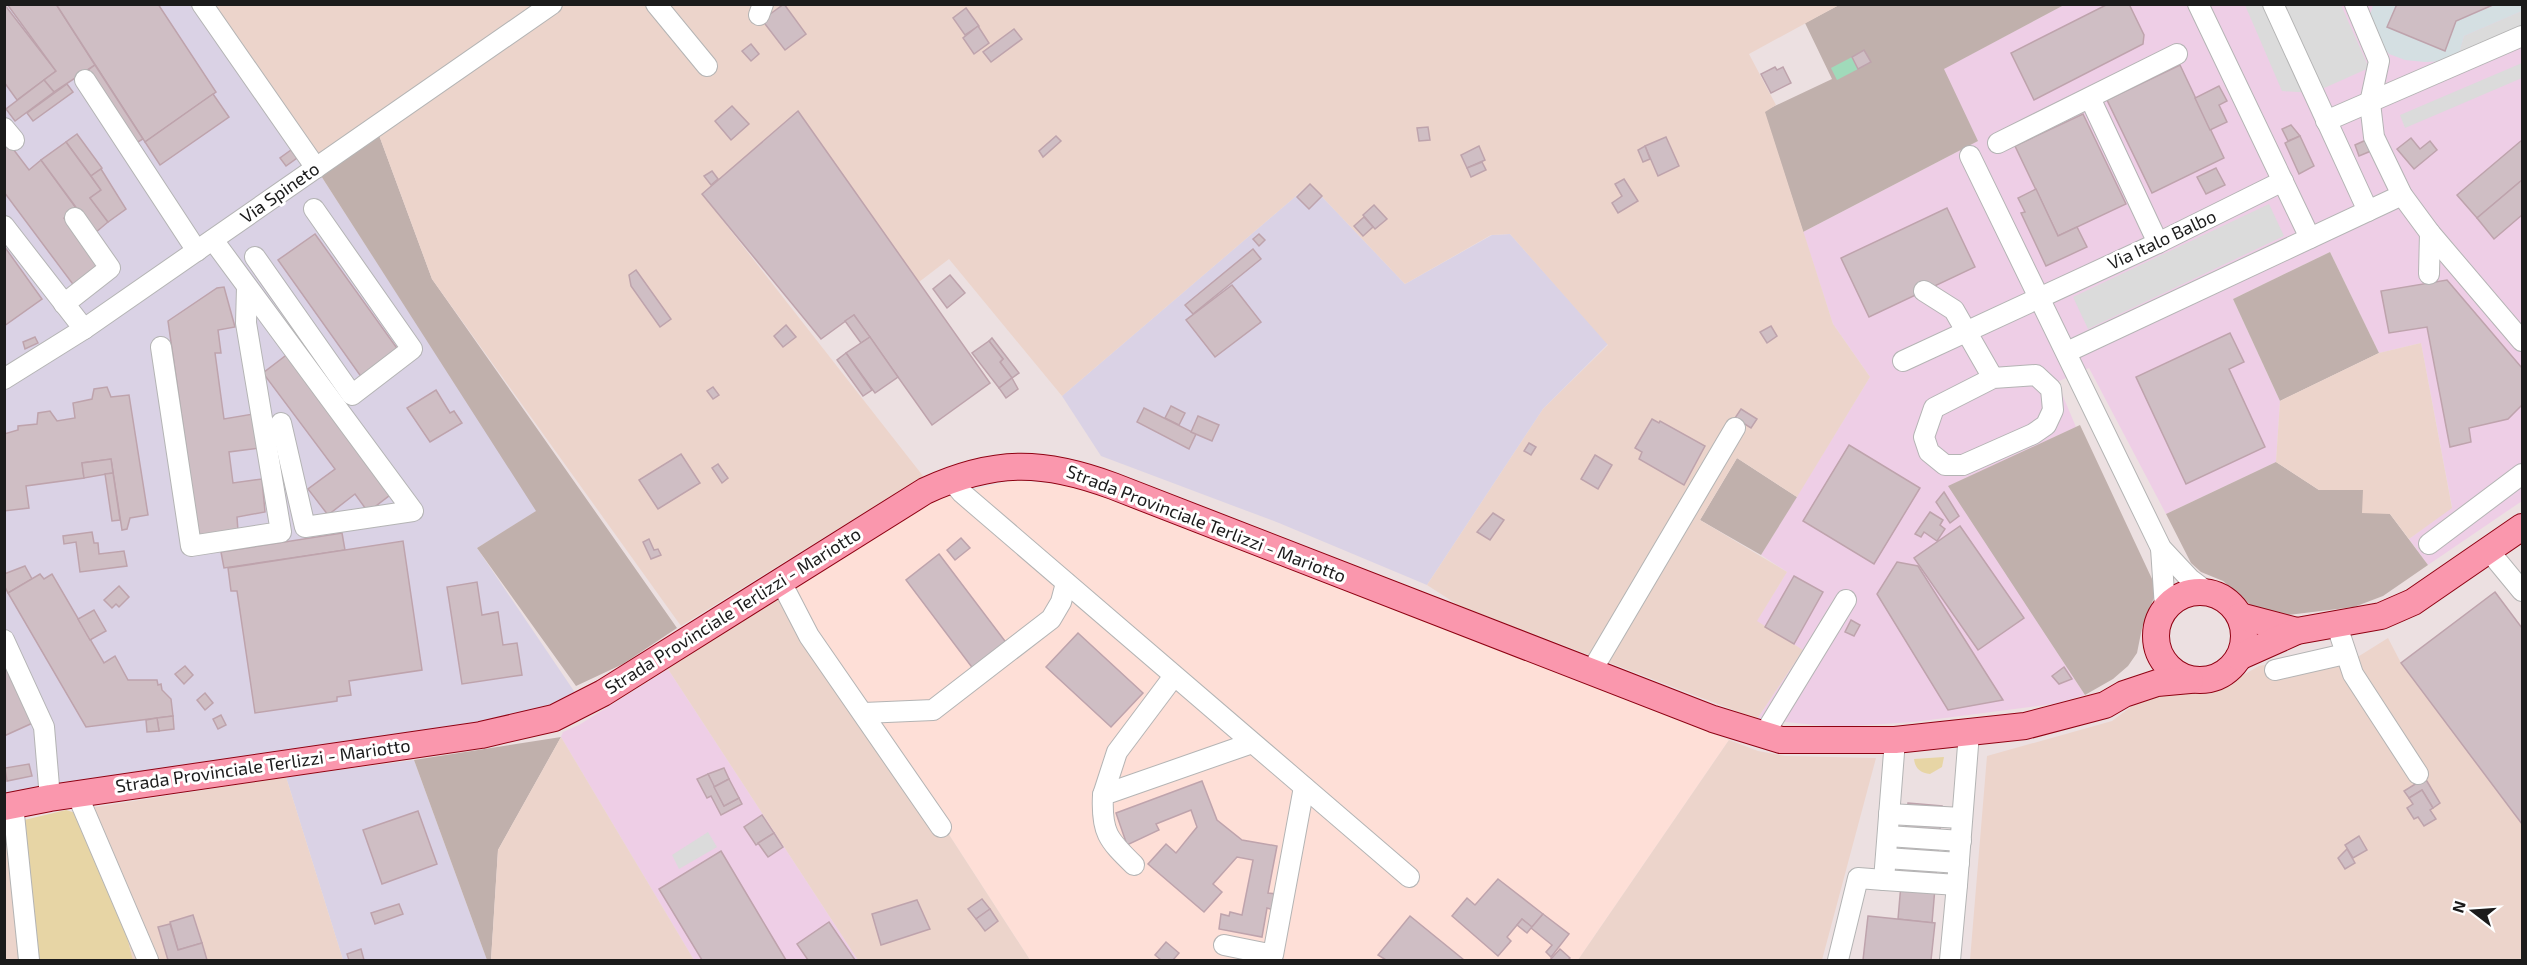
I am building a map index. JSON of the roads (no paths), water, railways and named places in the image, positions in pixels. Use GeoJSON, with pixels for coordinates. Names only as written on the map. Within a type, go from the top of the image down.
{"type":"FeatureCollection","features":[{"type":"Feature","properties":{"kind":"main road","name":"Strada Provinciale Terlizzi - Mariotto"},"geometry":{"type":"LineString","coordinates":[[9,806],[480,735],[554,718],[603,693],[925,490],[951,480],[1019,466],[1052,467],[1080,474],[1591,672],[1763,736],[1799,741],[1895,740],[2025,726],[2106,705],[2124,694],[2157,683],[2204,681],[2218,677],[2230,669],[2239,657],[2297,631],[2337,626],[2381,616],[2413,602],[2523,528]]}},
{"type":"Feature","properties":{"kind":"main road","name":"Strada Provinciale Terlizzi - Mariotto"},"geometry":{"type":"LineString","coordinates":[[2206,591],[2231,604],[2240,616],[2297,631]]}},
{"type":"Feature","properties":{"kind":"main road"},"geometry":{"type":"LineString","coordinates":[[2165,608],[2179,596],[2206,591]]}},
{"type":"Feature","properties":{"kind":"main road","name":"Strada Provinciale Terlizzi - Mariotto"},"geometry":{"type":"LineString","coordinates":[[2124,694],[2145,664],[2155,642],[2156,628],[2165,608]]}},
{"type":"Feature","properties":{"kind":"main road"},"geometry":{"type":"LineString","coordinates":[[2239,657],[2244,629],[2240,616]]}},
{"type":"Feature","properties":{"kind":"main road"},"geometry":{"type":"LineString","coordinates":[[2155,642],[2166,666],[2190,680]]}},
{"type":"Feature","properties":{"kind":"street"},"geometry":{"type":"LineString","coordinates":[[202,4],[316,168]]}},
{"type":"Feature","properties":{"kind":"street","name":"Via Spineto"},"geometry":{"type":"LineString","coordinates":[[4,379],[84,329],[552,4]]}},
{"type":"Feature","properties":{"kind":"street"},"geometry":{"type":"LineString","coordinates":[[656,4],[707,66]]}},
{"type":"Feature","properties":{"kind":"street"},"geometry":{"type":"LineString","coordinates":[[2198,4],[2310,238]]}},
{"type":"Feature","properties":{"kind":"street"},"geometry":{"type":"LineString","coordinates":[[2273,4],[2368,211]]}},
{"type":"Feature","properties":{"kind":"street"},"geometry":{"type":"LineString","coordinates":[[2355,4],[2379,61],[2370,103],[2374,137],[2402,195],[2430,233],[2523,341]]}},
{"type":"Feature","properties":{"kind":"street"},"geometry":{"type":"LineString","coordinates":[[2326,122],[2523,36]]}},
{"type":"Feature","properties":{"kind":"street"},"geometry":{"type":"LineString","coordinates":[[1998,143],[2177,54]]}},
{"type":"Feature","properties":{"kind":"street"},"geometry":{"type":"LineString","coordinates":[[85,80],[205,246],[247,288],[413,511],[304,527],[281,423]]}},
{"type":"Feature","properties":{"kind":"street"},"geometry":{"type":"LineString","coordinates":[[2090,98],[2158,243]]}},
{"type":"Feature","properties":{"kind":"street"},"geometry":{"type":"LineString","coordinates":[[1970,156],[2161,548],[2190,579],[2206,591]]}},
{"type":"Feature","properties":{"kind":"street","name":"Via Italo Balbo"},"geometry":{"type":"LineString","coordinates":[[1903,361],[2158,243],[2283,181]]}},
{"type":"Feature","properties":{"kind":"street"},"geometry":{"type":"LineString","coordinates":[[2067,352],[2402,195]]}},
{"type":"Feature","properties":{"kind":"street"},"geometry":{"type":"LineString","coordinates":[[255,257],[352,395],[412,349],[314,209]]}},
{"type":"Feature","properties":{"kind":"street"},"geometry":{"type":"LineString","coordinates":[[64,304],[110,268],[75,218]]}},
{"type":"Feature","properties":{"kind":"street"},"geometry":{"type":"LineString","coordinates":[[4,226],[84,329]]}},
{"type":"Feature","properties":{"kind":"street"},"geometry":{"type":"LineString","coordinates":[[2428,273],[2430,233]]}},
{"type":"Feature","properties":{"kind":"street"},"geometry":{"type":"LineString","coordinates":[[161,347],[191,546],[281,532],[246,323],[247,288]]}},
{"type":"Feature","properties":{"kind":"street"},"geometry":{"type":"LineString","coordinates":[[1924,291],[1954,310],[1993,378]]}},
{"type":"Feature","properties":{"kind":"street"},"geometry":{"type":"LineString","coordinates":[[2036,375],[2051,389],[2053,410],[2046,424],[2033,434],[1963,465],[1945,465],[1929,452],[1924,436],[1934,408],[1993,378],[2036,375]]}},
{"type":"Feature","properties":{"kind":"street"},"geometry":{"type":"LineString","coordinates":[[1591,672],[1735,428]]}},
{"type":"Feature","properties":{"kind":"street"},"geometry":{"type":"LineString","coordinates":[[2429,544],[2523,474]]}},
{"type":"Feature","properties":{"kind":"street"},"geometry":{"type":"LineString","coordinates":[[951,480],[962,493],[1408,877]]}},
{"type":"Feature","properties":{"kind":"street"},"geometry":{"type":"LineString","coordinates":[[2161,548],[2165,608]]}},
{"type":"Feature","properties":{"kind":"street"},"geometry":{"type":"LineString","coordinates":[[2489,551],[2523,591]]}},
{"type":"Feature","properties":{"kind":"street"},"geometry":{"type":"LineString","coordinates":[[780,580],[809,636],[941,827]]}},
{"type":"Feature","properties":{"kind":"street"},"geometry":{"type":"LineString","coordinates":[[864,713],[933,710],[1051,619],[1061,602],[1066,583]]}},
{"type":"Feature","properties":{"kind":"street"},"geometry":{"type":"LineString","coordinates":[[1763,736],[1846,600]]}},
{"type":"Feature","properties":{"kind":"street"},"geometry":{"type":"LineString","coordinates":[[2337,626],[2354,675],[2418,774]]}},
{"type":"Feature","properties":{"kind":"street"},"geometry":{"type":"LineString","coordinates":[[4,640],[45,727],[50,798]]}},
{"type":"Feature","properties":{"kind":"street"},"geometry":{"type":"LineString","coordinates":[[2275,670],[2345,654]]}},
{"type":"Feature","properties":{"kind":"street"},"geometry":{"type":"LineString","coordinates":[[1134,865],[1113,845],[1101,820],[1103,795],[1117,752],[1174,676]]}},
{"type":"Feature","properties":{"kind":"street"},"geometry":{"type":"LineString","coordinates":[[1950,960],[1969,733]]}},
{"type":"Feature","properties":{"kind":"street"},"geometry":{"type":"LineString","coordinates":[[1884,880],[1895,740]]}},
{"type":"Feature","properties":{"kind":"street"},"geometry":{"type":"LineString","coordinates":[[1103,795],[1252,743]]}},
{"type":"Feature","properties":{"kind":"street"},"geometry":{"type":"LineString","coordinates":[[1224,945],[1273,955],[1304,788]]}},
{"type":"Feature","properties":{"kind":"street"},"geometry":{"type":"LineString","coordinates":[[77,794],[148,960]]}},
{"type":"Feature","properties":{"kind":"street"},"geometry":{"type":"LineString","coordinates":[[9,806],[29,960]]}},
{"type":"Feature","properties":{"kind":"street"},"geometry":{"type":"LineString","coordinates":[[1889,814],[1962,818]]}},
{"type":"Feature","properties":{"kind":"street"},"geometry":{"type":"LineString","coordinates":[[1888,836],[1961,841]]}},
{"type":"Feature","properties":{"kind":"street"},"geometry":{"type":"LineString","coordinates":[[1886,858],[1959,863]]}},
{"type":"Feature","properties":{"kind":"street"},"geometry":{"type":"LineString","coordinates":[[1838,960],[1858,878],[1957,885]]}}]}
